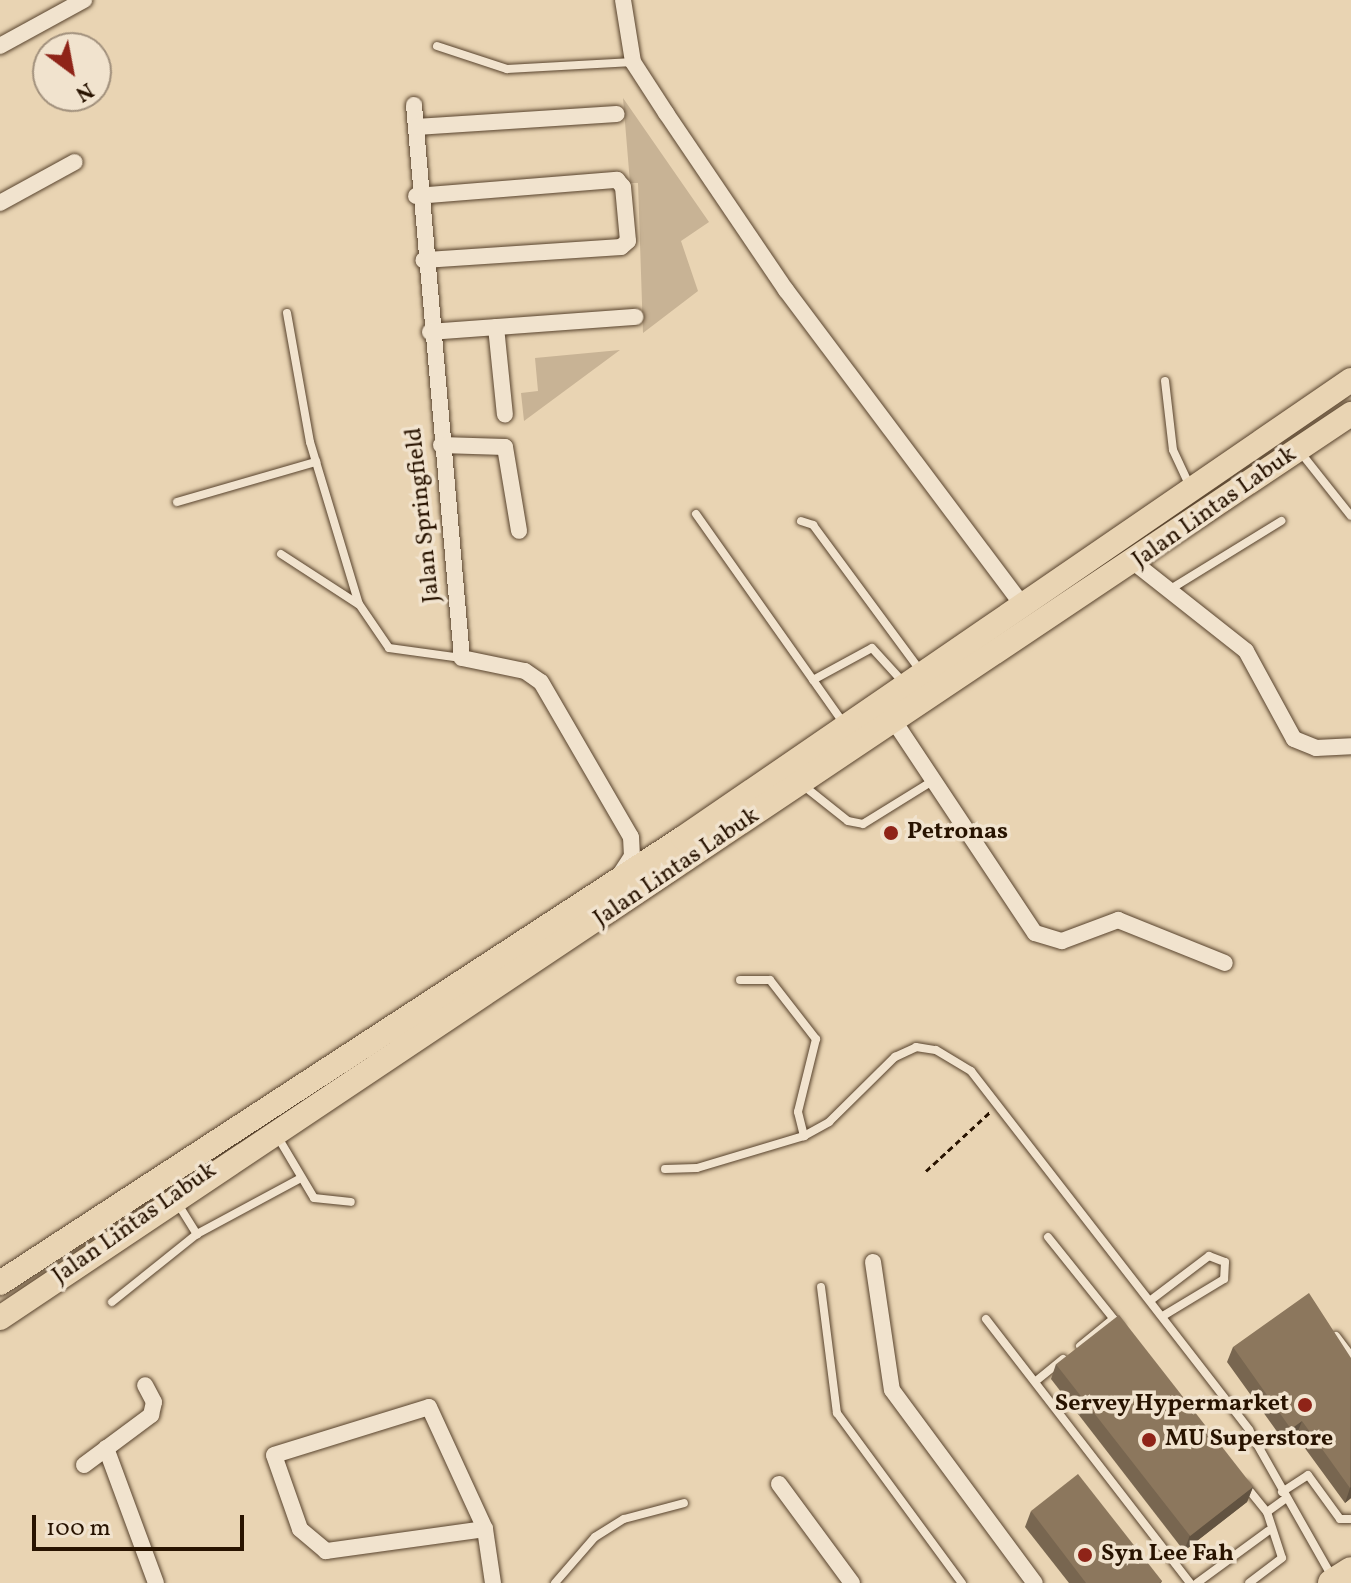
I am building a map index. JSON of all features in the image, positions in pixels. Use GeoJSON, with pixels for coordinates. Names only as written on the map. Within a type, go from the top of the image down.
{"type":"FeatureCollection","features":[{"type":"Feature","properties":{"kind":"main road","name":"Jalan Lintas Labuk"},"geometry":{"type":"LineString","coordinates":[[2,1275],[683,838],[1351,380]]}},
{"type":"Feature","properties":{"kind":"main road","name":"Jalan Lintas Labuk"},"geometry":{"type":"LineString","coordinates":[[0,1318],[274,1130],[1136,564],[1351,414]]}},
{"type":"Feature","properties":{"kind":"main road"},"geometry":{"type":"LineString","coordinates":[[131,1193],[189,1166],[382,1044],[398,1049]]}},
{"type":"Feature","properties":{"kind":"street"},"geometry":{"type":"LineString","coordinates":[[0,46],[84,0]]}},
{"type":"Feature","properties":{"kind":"street"},"geometry":{"type":"LineString","coordinates":[[623,0],[633,62],[786,290],[1024,607]]}},
{"type":"Feature","properties":{"kind":"street","name":"Jalan Springfield"},"geometry":{"type":"LineString","coordinates":[[414,105],[416,196],[462,658]]}},
{"type":"Feature","properties":{"kind":"street"},"geometry":{"type":"LineString","coordinates":[[416,127],[617,114]]}},
{"type":"Feature","properties":{"kind":"street"},"geometry":{"type":"LineString","coordinates":[[0,203],[75,162]]}},
{"type":"Feature","properties":{"kind":"street"},"geometry":{"type":"LineString","coordinates":[[416,196],[622,182],[628,241],[621,247],[423,260]]}},
{"type":"Feature","properties":{"kind":"street"},"geometry":{"type":"LineString","coordinates":[[430,332],[635,317]]}},
{"type":"Feature","properties":{"kind":"street"},"geometry":{"type":"LineString","coordinates":[[496,327],[505,415]]}},
{"type":"Feature","properties":{"kind":"street"},"geometry":{"type":"LineString","coordinates":[[441,445],[505,447],[519,531]]}},
{"type":"Feature","properties":{"kind":"street"},"geometry":{"type":"LineString","coordinates":[[1136,564],[1246,651],[1294,739],[1316,748],[1351,746]]}},
{"type":"Feature","properties":{"kind":"street"},"geometry":{"type":"LineString","coordinates":[[462,658],[525,671],[541,682],[631,837],[632,856],[613,883]]}},
{"type":"Feature","properties":{"kind":"street"},"geometry":{"type":"LineString","coordinates":[[896,724],[931,782],[1035,933],[1062,941],[1118,920],[1225,963]]}},
{"type":"Feature","properties":{"kind":"street"},"geometry":{"type":"LineString","coordinates":[[631,837],[658,845],[683,838]]}},
{"type":"Feature","properties":{"kind":"street"},"geometry":{"type":"LineString","coordinates":[[873,1262],[892,1390],[1035,1583]]}},
{"type":"Feature","properties":{"kind":"street"},"geometry":{"type":"LineString","coordinates":[[84,1465],[151,1415],[154,1402],[145,1385]]}},
{"type":"Feature","properties":{"kind":"street"},"geometry":{"type":"LineString","coordinates":[[485,1529],[326,1551],[300,1529],[274,1455],[429,1407],[485,1529],[493,1583]]}},
{"type":"Feature","properties":{"kind":"street"},"geometry":{"type":"LineString","coordinates":[[106,1448],[156,1583]]}},
{"type":"Feature","properties":{"kind":"street"},"geometry":{"type":"LineString","coordinates":[[779,1484],[852,1583]]}},
{"type":"Feature","properties":{"kind":"lane"},"geometry":{"type":"LineString","coordinates":[[437,46],[507,69],[633,62]]}},
{"type":"Feature","properties":{"kind":"lane"},"geometry":{"type":"LineString","coordinates":[[287,313],[316,462],[359,604],[389,648],[462,658]]}},
{"type":"Feature","properties":{"kind":"lane"},"geometry":{"type":"LineString","coordinates":[[1165,381],[1173,450],[1192,490]]}},
{"type":"Feature","properties":{"kind":"lane"},"geometry":{"type":"LineString","coordinates":[[1298,449],[1351,516]]}},
{"type":"Feature","properties":{"kind":"lane"},"geometry":{"type":"LineString","coordinates":[[177,502],[316,462]]}},
{"type":"Feature","properties":{"kind":"lane"},"geometry":{"type":"LineString","coordinates":[[696,514],[845,725]]}},
{"type":"Feature","properties":{"kind":"lane"},"geometry":{"type":"LineString","coordinates":[[801,521],[813,525],[914,680]]}},
{"type":"Feature","properties":{"kind":"lane"},"geometry":{"type":"LineString","coordinates":[[1168,591],[1281,521]]}},
{"type":"Feature","properties":{"kind":"lane"},"geometry":{"type":"LineString","coordinates":[[281,554],[359,604]]}},
{"type":"Feature","properties":{"kind":"lane"},"geometry":{"type":"LineString","coordinates":[[813,680],[872,648],[914,680]]}},
{"type":"Feature","properties":{"kind":"lane"},"geometry":{"type":"LineString","coordinates":[[802,784],[848,821],[863,824],[931,782]]}},
{"type":"Feature","properties":{"kind":"lane"},"geometry":{"type":"LineString","coordinates":[[740,980],[770,980],[816,1039],[798,1112],[804,1136]]}},
{"type":"Feature","properties":{"kind":"lane"},"geometry":{"type":"LineString","coordinates":[[665,1169],[697,1168],[804,1136],[839,1114],[895,1057],[916,1047],[936,1050],[971,1071],[1000,1103],[1249,1430],[1284,1495],[1339,1578]]}},
{"type":"Feature","properties":{"kind":"lane"},"geometry":{"type":"LineString","coordinates":[[274,1130],[299,1179],[314,1198],[351,1202]]}},
{"type":"Feature","properties":{"kind":"lane"},"geometry":{"type":"LineString","coordinates":[[112,1302],[197,1234],[299,1179]]}},
{"type":"Feature","properties":{"kind":"lane"},"geometry":{"type":"LineString","coordinates":[[174,1198],[197,1234]]}},
{"type":"Feature","properties":{"kind":"lane"},"geometry":{"type":"LineString","coordinates":[[1048,1237],[1133,1343]]}},
{"type":"Feature","properties":{"kind":"lane"},"geometry":{"type":"LineString","coordinates":[[1151,1300],[1209,1256],[1225,1262],[1224,1279],[1163,1316]]}},
{"type":"Feature","properties":{"kind":"lane"},"geometry":{"type":"LineString","coordinates":[[821,1287],[837,1413],[962,1583]]}},
{"type":"Feature","properties":{"kind":"lane"},"geometry":{"type":"LineString","coordinates":[[986,1319],[1190,1583]]}},
{"type":"Feature","properties":{"kind":"lane"},"geometry":{"type":"LineString","coordinates":[[1036,1381],[1113,1319]]}},
{"type":"Feature","properties":{"kind":"lane"},"geometry":{"type":"LineString","coordinates":[[1328,1325],[1351,1356]]}},
{"type":"Feature","properties":{"kind":"lane"},"geometry":{"type":"LineString","coordinates":[[1267,1512],[1308,1475],[1340,1519],[1351,1519]]}},
{"type":"Feature","properties":{"kind":"lane"},"geometry":{"type":"LineString","coordinates":[[1238,1476],[1267,1512],[1268,1531],[1282,1558],[1249,1583]]}},
{"type":"Feature","properties":{"kind":"lane"},"geometry":{"type":"LineString","coordinates":[[555,1583],[604,1531],[684,1503]]}},
{"type":"Feature","properties":{"kind":"lane"},"geometry":{"type":"LineString","coordinates":[[1197,1583],[1268,1531]]}},
{"type":"Feature","properties":{"kind":"path"},"geometry":{"type":"LineString","coordinates":[[926,1171],[1000,1103]]}},
{"type":"Feature","properties":{"kind":"shaded area"},"geometry":{"type":"Polygon","coordinates":[[[623,98],[709,222],[681,241],[698,291],[643,333],[638,183],[630,183],[623,98]]]}},
{"type":"Feature","properties":{"kind":"shaded area"},"geometry":{"type":"Polygon","coordinates":[[[620,350],[524,421],[521,393],[538,391],[535,358],[620,350]]]}},
{"type":"Feature","properties":{"kind":"building","name":"Servey Hypermarket"},"geometry":{"type":"Polygon","coordinates":[[[1309,1293],[1351,1358],[1350,1488],[1302,1421],[1291,1429],[1233,1347],[1309,1293]]]}},
{"type":"Feature","properties":{"kind":"building","name":"MU Superstore"},"geometry":{"type":"Polygon","coordinates":[[[1119,1315],[1253,1487],[1190,1536],[1056,1364],[1119,1315]]]}},
{"type":"Feature","properties":{"kind":"building","name":"Syn Lee Fah"},"geometry":{"type":"Polygon","coordinates":[[[1078,1474],[1162,1581],[1086,1583],[1031,1511],[1078,1474]]]}},
{"type":"Feature","properties":{"kind":"place","name":"Petronas"},"geometry":{"type":"Point","coordinates":[891,833]}},
{"type":"Feature","properties":{"kind":"place","name":"Servey Hypermarket"},"geometry":{"type":"Point","coordinates":[1305,1405]}},
{"type":"Feature","properties":{"kind":"place","name":"MU Superstore"},"geometry":{"type":"Point","coordinates":[1149,1440]}},
{"type":"Feature","properties":{"kind":"place","name":"Syn Lee Fah"},"geometry":{"type":"Point","coordinates":[1085,1555]}}]}
